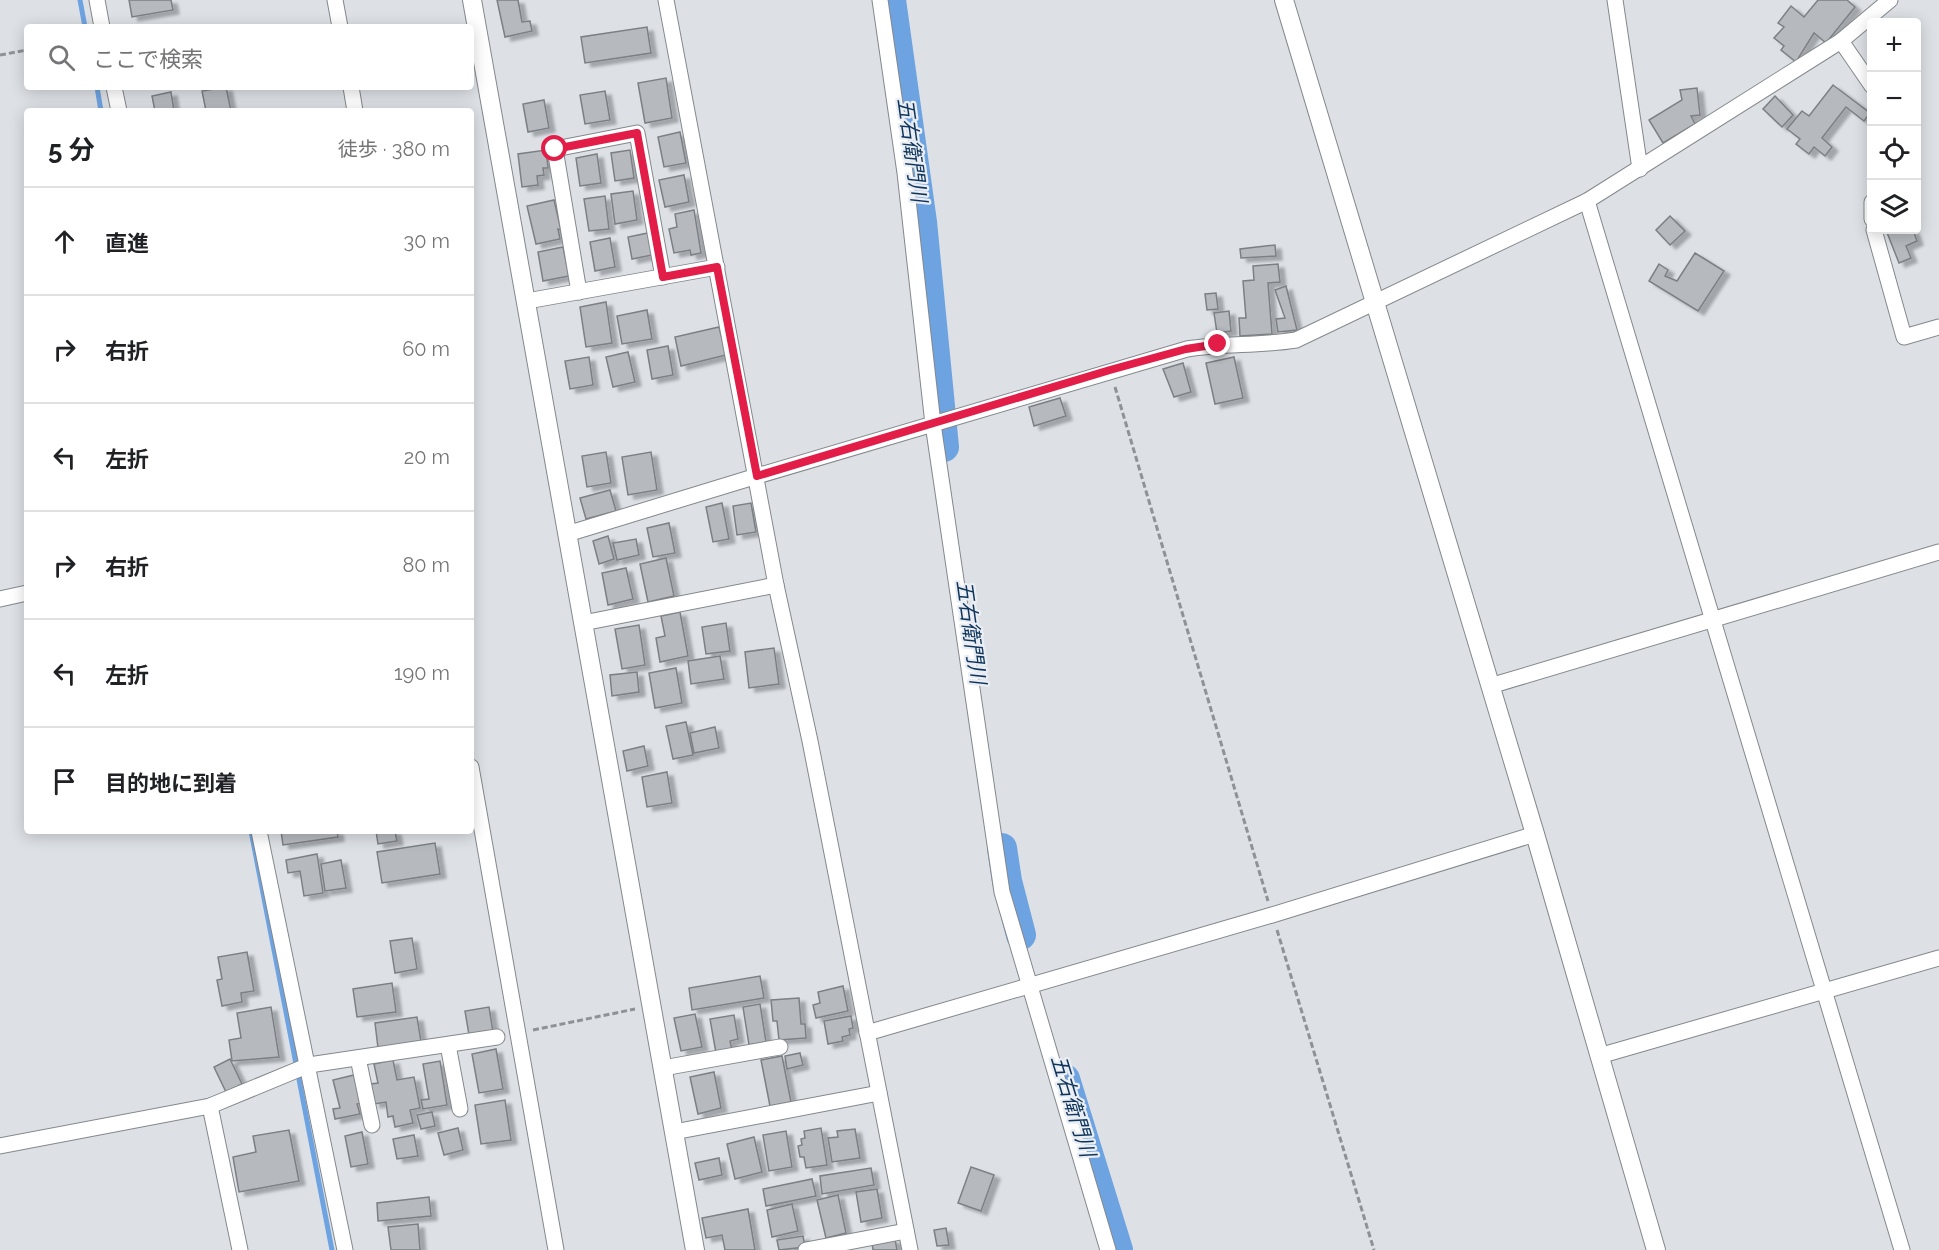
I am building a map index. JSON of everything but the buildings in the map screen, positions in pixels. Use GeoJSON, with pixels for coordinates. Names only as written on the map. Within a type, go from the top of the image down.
{"type":"FeatureCollection","features":[{"type":"Feature","properties":{"kind":"street"},"geometry":{"type":"LineString","coordinates":[[97,0],[101,24]]}},
{"type":"Feature","properties":{"kind":"street"},"geometry":{"type":"LineString","coordinates":[[335,0],[339,24]]}},
{"type":"Feature","properties":{"kind":"street"},"geometry":{"type":"LineString","coordinates":[[472,0],[695,1250]]}},
{"type":"Feature","properties":{"kind":"street"},"geometry":{"type":"LineString","coordinates":[[666,0],[776,585],[810,741],[910,1250]]}},
{"type":"Feature","properties":{"kind":"street"},"geometry":{"type":"LineString","coordinates":[[880,0],[905,173],[933,424],[1002,892],[1108,1250]]}},
{"type":"Feature","properties":{"kind":"street"},"geometry":{"type":"LineString","coordinates":[[1284,0],[1656,1250]]}},
{"type":"Feature","properties":{"kind":"street"},"geometry":{"type":"LineString","coordinates":[[1615,0],[1640,169]]}},
{"type":"Feature","properties":{"kind":"street"},"geometry":{"type":"LineString","coordinates":[[567,534],[1186,349],[1218,344],[1265,345],[1296,340],[1587,201],[1842,41],[1890,0]]}},
{"type":"Feature","properties":{"kind":"street"},"geometry":{"type":"LineString","coordinates":[[1842,41],[1867,78]]}},
{"type":"Feature","properties":{"kind":"street"},"geometry":{"type":"LineString","coordinates":[[115,90],[118,108]]}},
{"type":"Feature","properties":{"kind":"street"},"geometry":{"type":"LineString","coordinates":[[352,90],[354,108]]}},
{"type":"Feature","properties":{"kind":"street"},"geometry":{"type":"LineString","coordinates":[[579,292],[555,149],[637,133],[663,277]]}},
{"type":"Feature","properties":{"kind":"street"},"geometry":{"type":"LineString","coordinates":[[1587,201],[1902,1250]]}},
{"type":"Feature","properties":{"kind":"street"},"geometry":{"type":"LineString","coordinates":[[1875,234],[1904,336],[1939,327]]}},
{"type":"Feature","properties":{"kind":"street"},"geometry":{"type":"LineString","coordinates":[[527,301],[717,267]]}},
{"type":"Feature","properties":{"kind":"street"},"geometry":{"type":"LineString","coordinates":[[1490,686],[1939,552]]}},
{"type":"Feature","properties":{"kind":"street"},"geometry":{"type":"LineString","coordinates":[[583,623],[776,585]]}},
{"type":"Feature","properties":{"kind":"street"},"geometry":{"type":"LineString","coordinates":[[0,599],[24,594]]}},
{"type":"Feature","properties":{"kind":"street"},"geometry":{"type":"LineString","coordinates":[[474,784],[556,1250]]}},
{"type":"Feature","properties":{"kind":"street"},"geometry":{"type":"LineString","coordinates":[[259,834],[309,1065],[345,1250]]}},
{"type":"Feature","properties":{"kind":"street"},"geometry":{"type":"LineString","coordinates":[[867,1033],[1272,915],[1534,834]]}},
{"type":"Feature","properties":{"kind":"street"},"geometry":{"type":"LineString","coordinates":[[1599,1056],[1939,958]]}},
{"type":"Feature","properties":{"kind":"street"},"geometry":{"type":"LineString","coordinates":[[0,1146],[210,1106],[309,1065],[497,1037]]}},
{"type":"Feature","properties":{"kind":"street"},"geometry":{"type":"LineString","coordinates":[[448,1045],[460,1109]]}},
{"type":"Feature","properties":{"kind":"street"},"geometry":{"type":"LineString","coordinates":[[663,1068],[780,1047]]}},
{"type":"Feature","properties":{"kind":"street"},"geometry":{"type":"LineString","coordinates":[[358,1058],[372,1125]]}},
{"type":"Feature","properties":{"kind":"street"},"geometry":{"type":"LineString","coordinates":[[674,1132],[879,1094]]}},
{"type":"Feature","properties":{"kind":"street"},"geometry":{"type":"LineString","coordinates":[[210,1106],[240,1250]]}},
{"type":"Feature","properties":{"kind":"street"},"geometry":{"type":"LineString","coordinates":[[806,1250],[906,1231]]}},
{"type":"Feature","properties":{"kind":"path"},"geometry":{"type":"LineString","coordinates":[[0,55],[24,51]]}},
{"type":"Feature","properties":{"kind":"path"},"geometry":{"type":"LineString","coordinates":[[1110,370],[1374,1250]]}},
{"type":"Feature","properties":{"kind":"path"},"geometry":{"type":"LineString","coordinates":[[518,1033],[651,1005]]}},
{"type":"Feature","properties":{"kind":"waterway"},"geometry":{"type":"LineString","coordinates":[[80,0],[84,24]]}},
{"type":"Feature","properties":{"kind":"waterway","name":"五右衛門川"},"geometry":{"type":"LineString","coordinates":[[891,0],[922,222],[944,447]]}},
{"type":"Feature","properties":{"kind":"waterway"},"geometry":{"type":"LineString","coordinates":[[98,90],[100,108]]}},
{"type":"Feature","properties":{"kind":"waterway"},"geometry":{"type":"LineString","coordinates":[[252,834],[332,1250]]}},
{"type":"Feature","properties":{"kind":"waterway","name":"五右衛門川"},"geometry":{"type":"LineString","coordinates":[[1002,848],[1007,881],[1021,935]]}},
{"type":"Feature","properties":{"kind":"waterway","name":"五右衛門川"},"geometry":{"type":"LineString","coordinates":[[1065,1079],[1118,1250]]}},
{"type":"Feature","properties":{"kind":"route"},"geometry":{"type":"LineString","coordinates":[[555,149],[637,133],[663,277],[717,267],[757,476],[1110,370],[1186,349],[1218,344]]}}]}
